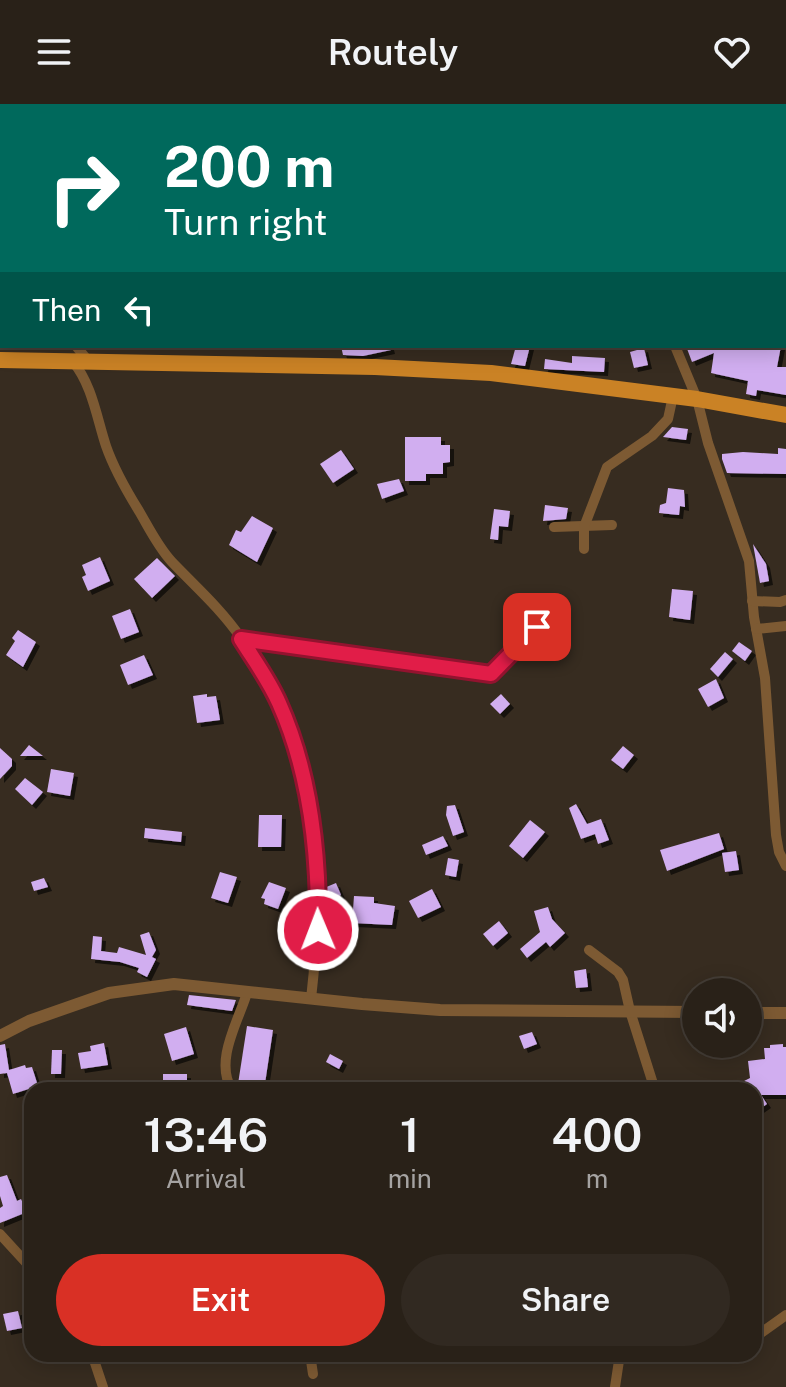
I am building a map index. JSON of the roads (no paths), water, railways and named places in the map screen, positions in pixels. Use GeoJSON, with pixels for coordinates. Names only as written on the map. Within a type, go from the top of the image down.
{"type":"FeatureCollection","features":[{"type":"Feature","properties":{"kind":"main road"},"geometry":{"type":"LineString","coordinates":[[0,360],[79,357],[491,373],[697,399],[786,415]]}},
{"type":"Feature","properties":{"kind":"street"},"geometry":{"type":"LineString","coordinates":[[676,348],[697,399],[708,443],[749,561],[752,601],[765,678],[776,835],[786,866]]}},
{"type":"Feature","properties":{"kind":"street"},"geometry":{"type":"LineString","coordinates":[[79,357],[83,377],[118,474],[157,543],[222,613],[241,639],[278,700],[293,738],[311,821],[318,899],[311,999]]}},
{"type":"Feature","properties":{"kind":"street"},"geometry":{"type":"LineString","coordinates":[[584,549],[584,527],[607,467],[652,436],[668,419],[673,396]]}},
{"type":"Feature","properties":{"kind":"street"},"geometry":{"type":"LineString","coordinates":[[554,527],[612,525]]}},
{"type":"Feature","properties":{"kind":"street"},"geometry":{"type":"LineString","coordinates":[[752,601],[786,600]]}},
{"type":"Feature","properties":{"kind":"street"},"geometry":{"type":"LineString","coordinates":[[756,629],[786,626]]}},
{"type":"Feature","properties":{"kind":"street"},"geometry":{"type":"LineString","coordinates":[[241,639],[491,674],[537,627]]}},
{"type":"Feature","properties":{"kind":"street"},"geometry":{"type":"LineString","coordinates":[[589,950],[618,972],[623,980],[652,1082]]}},
{"type":"Feature","properties":{"kind":"street"},"geometry":{"type":"LineString","coordinates":[[0,1036],[29,1021],[109,993],[174,984],[440,1010],[682,1012]]}},
{"type":"Feature","properties":{"kind":"street"},"geometry":{"type":"LineString","coordinates":[[229,1082],[224,1070],[225,1060],[247,993]]}},
{"type":"Feature","properties":{"kind":"street"},"geometry":{"type":"LineString","coordinates":[[762,1013],[786,1013]]}},
{"type":"Feature","properties":{"kind":"street"},"geometry":{"type":"LineString","coordinates":[[0,1234],[24,1260]]}},
{"type":"Feature","properties":{"kind":"street"},"geometry":{"type":"LineString","coordinates":[[762,1332],[786,1315]]}},
{"type":"Feature","properties":{"kind":"street"},"geometry":{"type":"LineString","coordinates":[[95,1362],[103,1387]]}},
{"type":"Feature","properties":{"kind":"street"},"geometry":{"type":"LineString","coordinates":[[311,1362],[313,1374]]}},
{"type":"Feature","properties":{"kind":"street"},"geometry":{"type":"LineString","coordinates":[[615,1387],[619,1362]]}}]}
